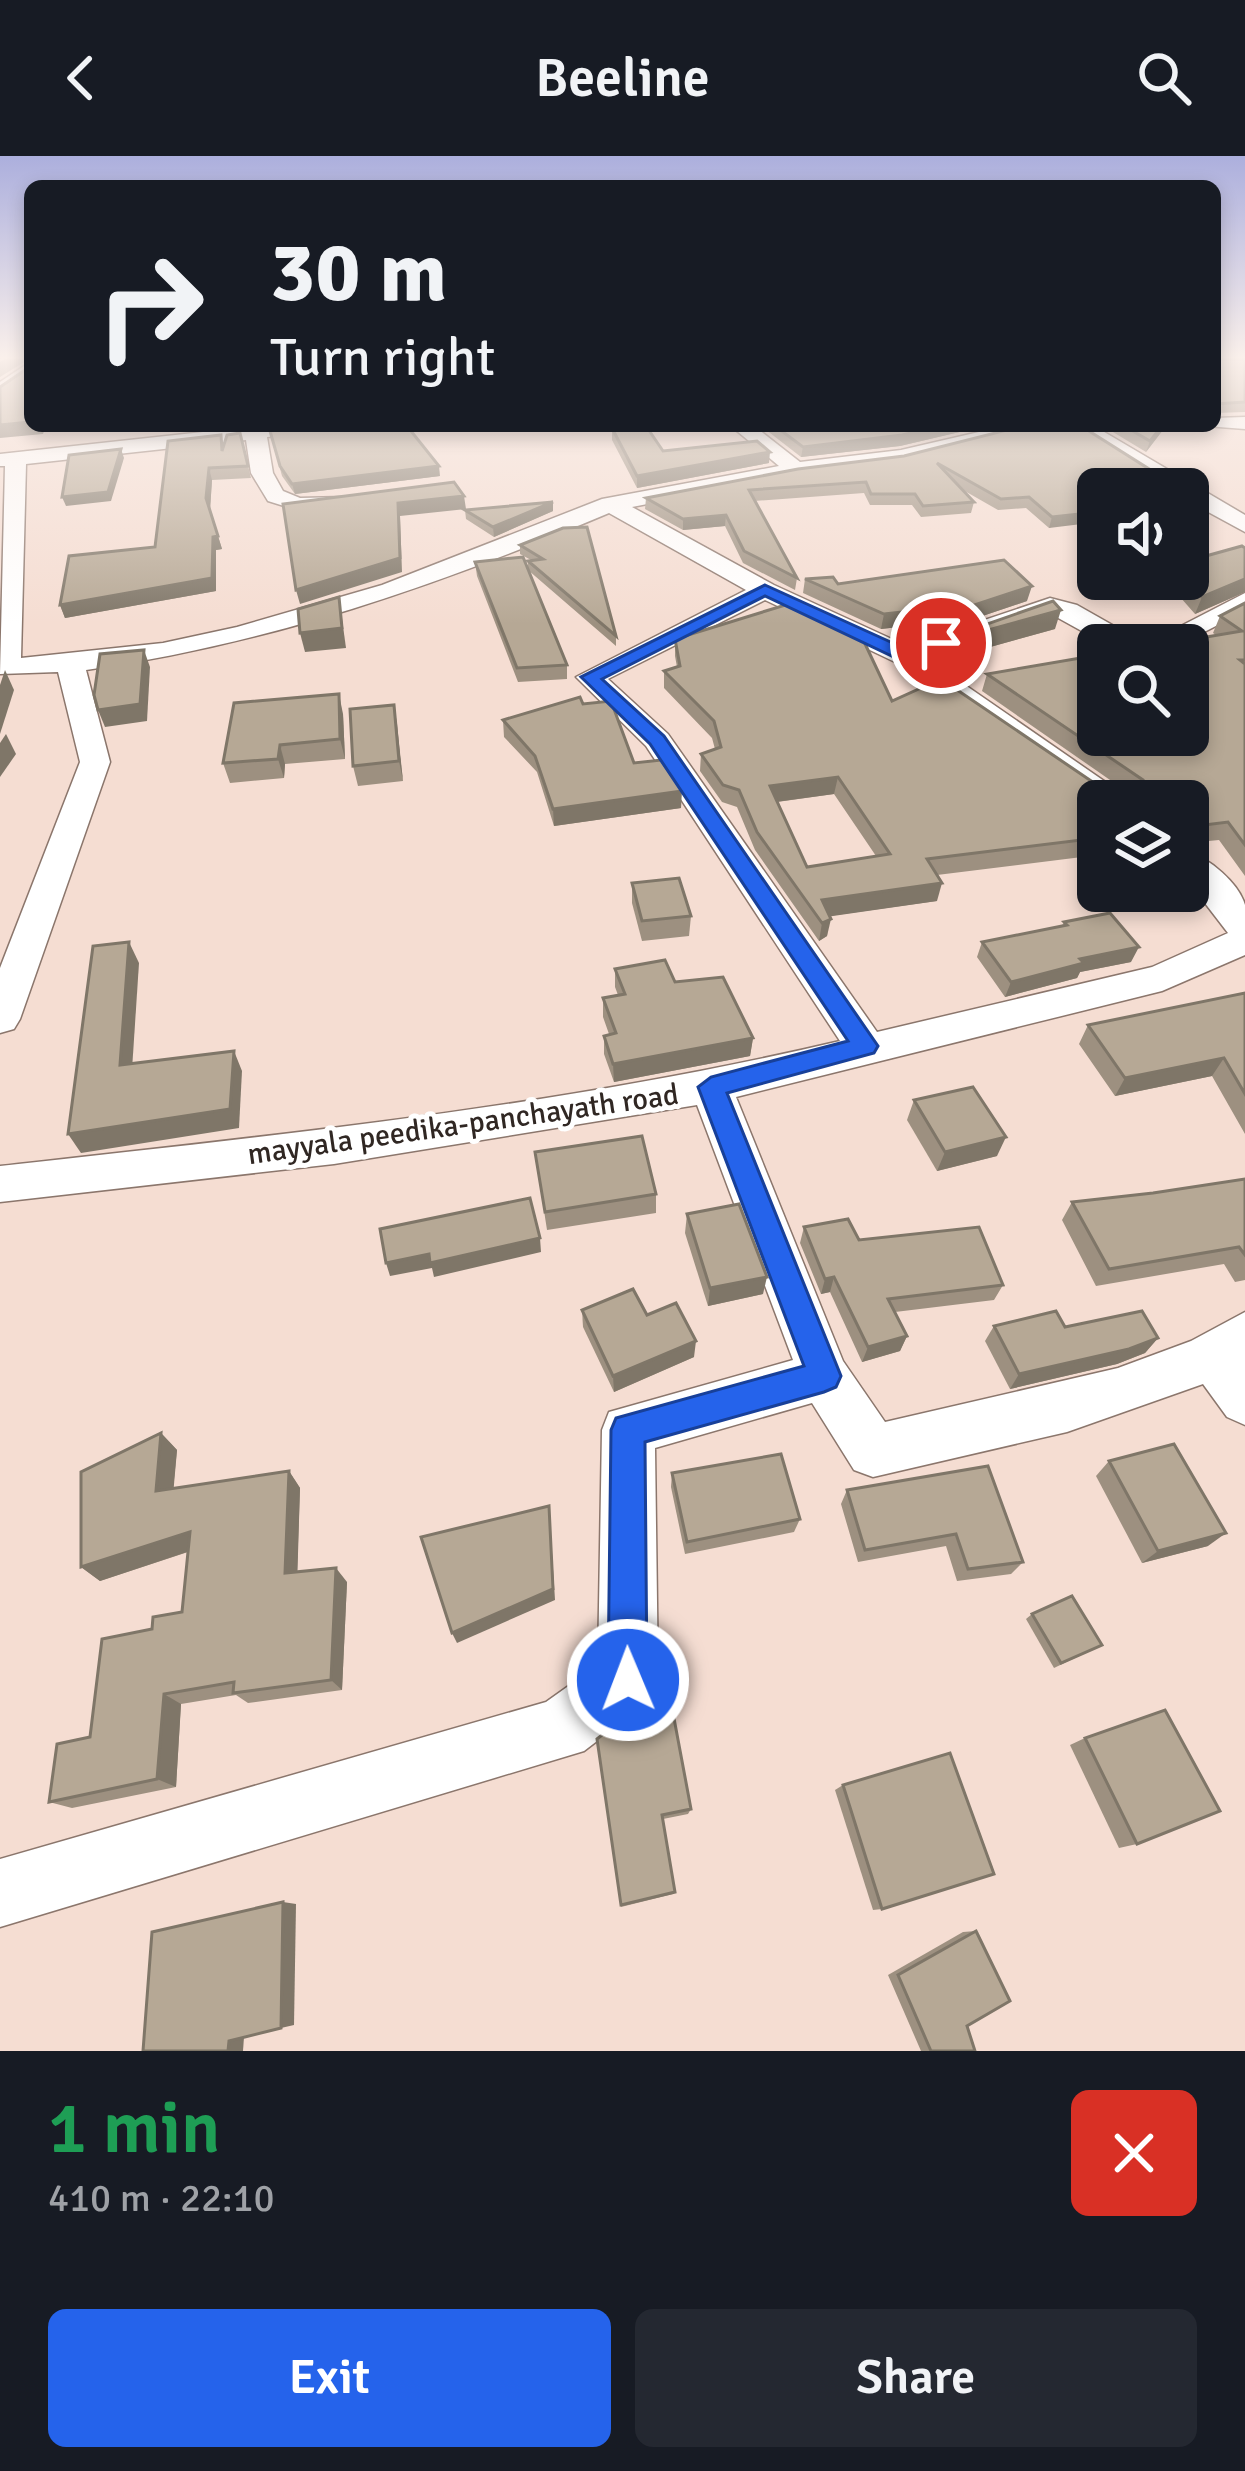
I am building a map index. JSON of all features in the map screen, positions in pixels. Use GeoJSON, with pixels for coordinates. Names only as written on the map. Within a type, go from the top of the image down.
{"type":"FeatureCollection","features":[{"type":"Feature","properties":{"kind":"street"},"geometry":{"type":"LineString","coordinates":[[139,447],[8,459],[7,667],[70,666],[258,634],[516,545],[610,504],[938,447]]}},
{"type":"Feature","properties":{"kind":"street"},"geometry":{"type":"LineString","coordinates":[[259,447],[268,486],[288,506],[368,497]]}},
{"type":"Feature","properties":{"kind":"street"},"geometry":{"type":"LineString","coordinates":[[768,447],[796,469]]}},
{"type":"Feature","properties":{"kind":"street"},"geometry":{"type":"LineString","coordinates":[[1115,447],[1148,468]]}},
{"type":"Feature","properties":{"kind":"street"},"geometry":{"type":"LineString","coordinates":[[610,504],[765,590],[905,656],[1086,780]]}},
{"type":"Feature","properties":{"kind":"street"},"geometry":{"type":"LineString","coordinates":[[1209,505],[1245,525]]}},
{"type":"Feature","properties":{"kind":"street"},"geometry":{"type":"LineString","coordinates":[[765,590],[590,677],[657,740],[865,1046]]}},
{"type":"Feature","properties":{"kind":"street"},"geometry":{"type":"LineString","coordinates":[[1200,624],[1245,601]]}},
{"type":"Feature","properties":{"kind":"street"},"geometry":{"type":"LineString","coordinates":[[905,656],[1050,606],[1091,624]]}},
{"type":"Feature","properties":{"kind":"street"},"geometry":{"type":"LineString","coordinates":[[0,1019],[94,762],[70,666]]}},
{"type":"Feature","properties":{"kind":"street"},"geometry":{"type":"LineString","coordinates":[[1209,881],[1245,930]]}},
{"type":"Feature","properties":{"kind":"street"},"geometry":{"type":"LineString","coordinates":[[711,1087],[865,1046],[1162,978],[1245,940]]}},
{"type":"Feature","properties":{"kind":"street","name":"mayyala peedika-panchayath road"},"geometry":{"type":"LineString","coordinates":[[0,1184],[334,1147],[711,1087],[824,1376],[873,1451],[1141,1385],[1230,1346]]}},
{"type":"Feature","properties":{"kind":"street"},"geometry":{"type":"LineString","coordinates":[[1230,1346],[1245,1400]]}},
{"type":"Feature","properties":{"kind":"street"},"geometry":{"type":"LineString","coordinates":[[0,1893],[562,1730],[628,1680],[628,1430],[824,1376]]}},
{"type":"Feature","properties":{"kind":"building"},"geometry":{"type":"Polygon","coordinates":[[[167,447],[243,447],[248,466],[209,468],[206,498],[218,536],[213,537],[212,578],[60,605],[69,556],[155,547],[167,447]]]}},
{"type":"Feature","properties":{"kind":"building"},"geometry":{"type":"Polygon","coordinates":[[[275,447],[424,447],[439,466],[292,484],[275,447]]]}},
{"type":"Feature","properties":{"kind":"building"},"geometry":{"type":"Polygon","coordinates":[[[622,447],[765,447],[770,452],[637,476],[622,447]]]}},
{"type":"Feature","properties":{"kind":"building"},"geometry":{"type":"Polygon","coordinates":[[[938,447],[1115,447],[1148,468],[1077,468],[1077,514],[1052,517],[1029,497],[1001,499],[937,463],[974,502],[923,506],[915,494],[871,494],[866,482],[749,490],[797,578],[744,551],[726,515],[683,519],[646,498],[938,447]]]}},
{"type":"Feature","properties":{"kind":"building"},"geometry":{"type":"Polygon","coordinates":[[[121,449],[108,492],[62,497],[69,455],[121,449]]]}},
{"type":"Feature","properties":{"kind":"building"},"geometry":{"type":"Polygon","coordinates":[[[454,482],[464,496],[398,503],[400,558],[296,590],[283,504],[454,482]]]}},
{"type":"Feature","properties":{"kind":"building"},"geometry":{"type":"Polygon","coordinates":[[[553,502],[493,527],[465,510],[553,502]]]}},
{"type":"Feature","properties":{"kind":"building"},"geometry":{"type":"Polygon","coordinates":[[[587,527],[616,636],[528,561],[543,559],[520,545],[563,528],[587,527]]]}},
{"type":"Feature","properties":{"kind":"building"},"geometry":{"type":"Polygon","coordinates":[[[1242,546],[1245,579],[1209,594],[1209,555],[1242,546]]]}},
{"type":"Feature","properties":{"kind":"building"},"geometry":{"type":"Polygon","coordinates":[[[523,557],[567,665],[517,668],[475,562],[523,557]]]}},
{"type":"Feature","properties":{"kind":"building"},"geometry":{"type":"Polygon","coordinates":[[[1004,560],[1032,586],[929,620],[920,610],[884,614],[805,579],[833,577],[838,584],[1004,560]]]}},
{"type":"Feature","properties":{"kind":"building"},"geometry":{"type":"Polygon","coordinates":[[[339,597],[342,628],[300,633],[298,609],[339,597]]]}},
{"type":"Feature","properties":{"kind":"building"},"geometry":{"type":"Polygon","coordinates":[[[1053,601],[1061,610],[950,637],[1053,601]]]}},
{"type":"Feature","properties":{"kind":"building"},"geometry":{"type":"Polygon","coordinates":[[[795,602],[859,631],[892,701],[941,679],[1090,780],[1077,780],[1077,841],[927,859],[942,883],[822,900],[831,919],[822,923],[757,832],[739,790],[723,785],[701,754],[721,747],[714,721],[664,671],[680,666],[675,639],[795,602]],[[838,777],[770,786],[807,867],[890,854],[838,777]]]}},
{"type":"Feature","properties":{"kind":"building"},"geometry":{"type":"Polygon","coordinates":[[[1245,603],[1245,660],[1240,660],[1245,664],[1245,845],[1228,822],[1209,824],[1209,780],[1143,780],[1108,756],[1209,756],[1209,637],[1242,631],[1220,616],[1245,603]]]}},
{"type":"Feature","properties":{"kind":"building"},"geometry":{"type":"Polygon","coordinates":[[[144,650],[140,704],[98,710],[94,695],[100,654],[144,650]]]}},
{"type":"Feature","properties":{"kind":"building"},"geometry":{"type":"Polygon","coordinates":[[[1077,659],[1077,735],[987,674],[1077,659]]]}},
{"type":"Feature","properties":{"kind":"building"},"geometry":{"type":"Polygon","coordinates":[[[339,694],[340,739],[280,745],[278,759],[223,763],[234,703],[339,694]]]}},
{"type":"Feature","properties":{"kind":"building"},"geometry":{"type":"Polygon","coordinates":[[[580,697],[583,704],[611,701],[634,763],[661,760],[682,791],[553,809],[535,756],[503,720],[580,697]]]}},
{"type":"Feature","properties":{"kind":"building"},"geometry":{"type":"Polygon","coordinates":[[[394,705],[399,761],[353,766],[350,709],[394,705]]]}},
{"type":"Feature","properties":{"kind":"building"},"geometry":{"type":"Polygon","coordinates":[[[679,878],[691,916],[642,921],[632,883],[679,878]]]}},
{"type":"Feature","properties":{"kind":"building"},"geometry":{"type":"Polygon","coordinates":[[[1110,913],[1139,947],[1080,959],[1084,963],[1011,982],[982,942],[1067,925],[1064,922],[1110,913]]]}},
{"type":"Feature","properties":{"kind":"building"},"geometry":{"type":"Polygon","coordinates":[[[129,942],[120,1065],[234,1051],[230,1109],[68,1134],[93,946],[129,942]]]}},
{"type":"Feature","properties":{"kind":"building"},"geometry":{"type":"Polygon","coordinates":[[[665,960],[675,982],[723,977],[753,1038],[613,1064],[604,1036],[616,1033],[603,998],[625,994],[615,969],[665,960]]]}},
{"type":"Feature","properties":{"kind":"building"},"geometry":{"type":"Polygon","coordinates":[[[1245,993],[1245,1094],[1224,1058],[1125,1078],[1088,1025],[1245,993]]]}},
{"type":"Feature","properties":{"kind":"building"},"geometry":{"type":"Polygon","coordinates":[[[973,1087],[1006,1137],[945,1152],[914,1100],[973,1087]]]}},
{"type":"Feature","properties":{"kind":"building"},"geometry":{"type":"Polygon","coordinates":[[[642,1136],[656,1194],[545,1212],[535,1152],[642,1136]]]}},
{"type":"Feature","properties":{"kind":"building"},"geometry":{"type":"Polygon","coordinates":[[[1245,1179],[1245,1255],[1239,1247],[1109,1269],[1072,1202],[1153,1193],[1245,1179]]]}},
{"type":"Feature","properties":{"kind":"building"},"geometry":{"type":"Polygon","coordinates":[[[530,1198],[540,1238],[430,1263],[429,1254],[386,1263],[380,1229],[530,1198]]]}},
{"type":"Feature","properties":{"kind":"building"},"geometry":{"type":"Polygon","coordinates":[[[739,1204],[767,1277],[710,1288],[687,1214],[739,1204]]]}},
{"type":"Feature","properties":{"kind":"building"},"geometry":{"type":"Polygon","coordinates":[[[848,1219],[859,1240],[979,1227],[1003,1285],[888,1299],[907,1336],[868,1347],[834,1277],[825,1279],[804,1227],[848,1219]]]}},
{"type":"Feature","properties":{"kind":"building"},"geometry":{"type":"Polygon","coordinates":[[[633,1289],[647,1315],[676,1303],[696,1341],[613,1376],[582,1310],[633,1289]]]}},
{"type":"Feature","properties":{"kind":"building"},"geometry":{"type":"Polygon","coordinates":[[[1056,1311],[1065,1327],[1142,1311],[1158,1338],[1019,1374],[994,1326],[1056,1311]]]}},
{"type":"Feature","properties":{"kind":"building"},"geometry":{"type":"Polygon","coordinates":[[[161,1433],[156,1491],[289,1471],[285,1573],[336,1568],[331,1680],[233,1693],[234,1682],[164,1694],[157,1779],[49,1802],[57,1744],[90,1737],[102,1639],[152,1629],[153,1617],[182,1612],[190,1532],[81,1567],[81,1472],[161,1433]]]}},
{"type":"Feature","properties":{"kind":"building"},"geometry":{"type":"Polygon","coordinates":[[[1174,1444],[1226,1533],[1158,1551],[1109,1461],[1174,1444]]]}},
{"type":"Feature","properties":{"kind":"building"},"geometry":{"type":"Polygon","coordinates":[[[781,1454],[800,1519],[687,1542],[672,1473],[781,1454]]]}},
{"type":"Feature","properties":{"kind":"building"},"geometry":{"type":"Polygon","coordinates":[[[988,1466],[1023,1562],[968,1569],[956,1534],[865,1550],[847,1490],[988,1466]]]}},
{"type":"Feature","properties":{"kind":"building"},"geometry":{"type":"Polygon","coordinates":[[[549,1506],[553,1589],[452,1633],[421,1537],[549,1506]]]}},
{"type":"Feature","properties":{"kind":"building"},"geometry":{"type":"Polygon","coordinates":[[[1072,1596],[1102,1645],[1061,1663],[1032,1614],[1072,1596]]]}},
{"type":"Feature","properties":{"kind":"building"},"geometry":{"type":"Polygon","coordinates":[[[1165,1710],[1220,1811],[1137,1844],[1085,1738],[1165,1710]]]}},
{"type":"Feature","properties":{"kind":"building"},"geometry":{"type":"Polygon","coordinates":[[[673,1713],[691,1809],[662,1815],[675,1892],[621,1905],[597,1739],[616,1724],[673,1713]]]}},
{"type":"Feature","properties":{"kind":"building"},"geometry":{"type":"Polygon","coordinates":[[[950,1753],[994,1874],[882,1909],[843,1785],[950,1753]]]}},
{"type":"Feature","properties":{"kind":"building"},"geometry":{"type":"Polygon","coordinates":[[[283,1902],[281,2028],[229,2041],[228,2051],[143,2051],[152,1932],[283,1902]]]}},
{"type":"Feature","properties":{"kind":"building"},"geometry":{"type":"Polygon","coordinates":[[[976,1931],[1010,2001],[967,2026],[975,2051],[931,2051],[898,1975],[976,1931]]]}},
{"type":"Feature","properties":{"kind":"route"},"geometry":{"type":"LineString","coordinates":[[628,1680],[628,1430],[824,1376],[711,1087],[865,1046],[657,740],[590,677],[765,590],[905,656],[941,643]]}}]}
